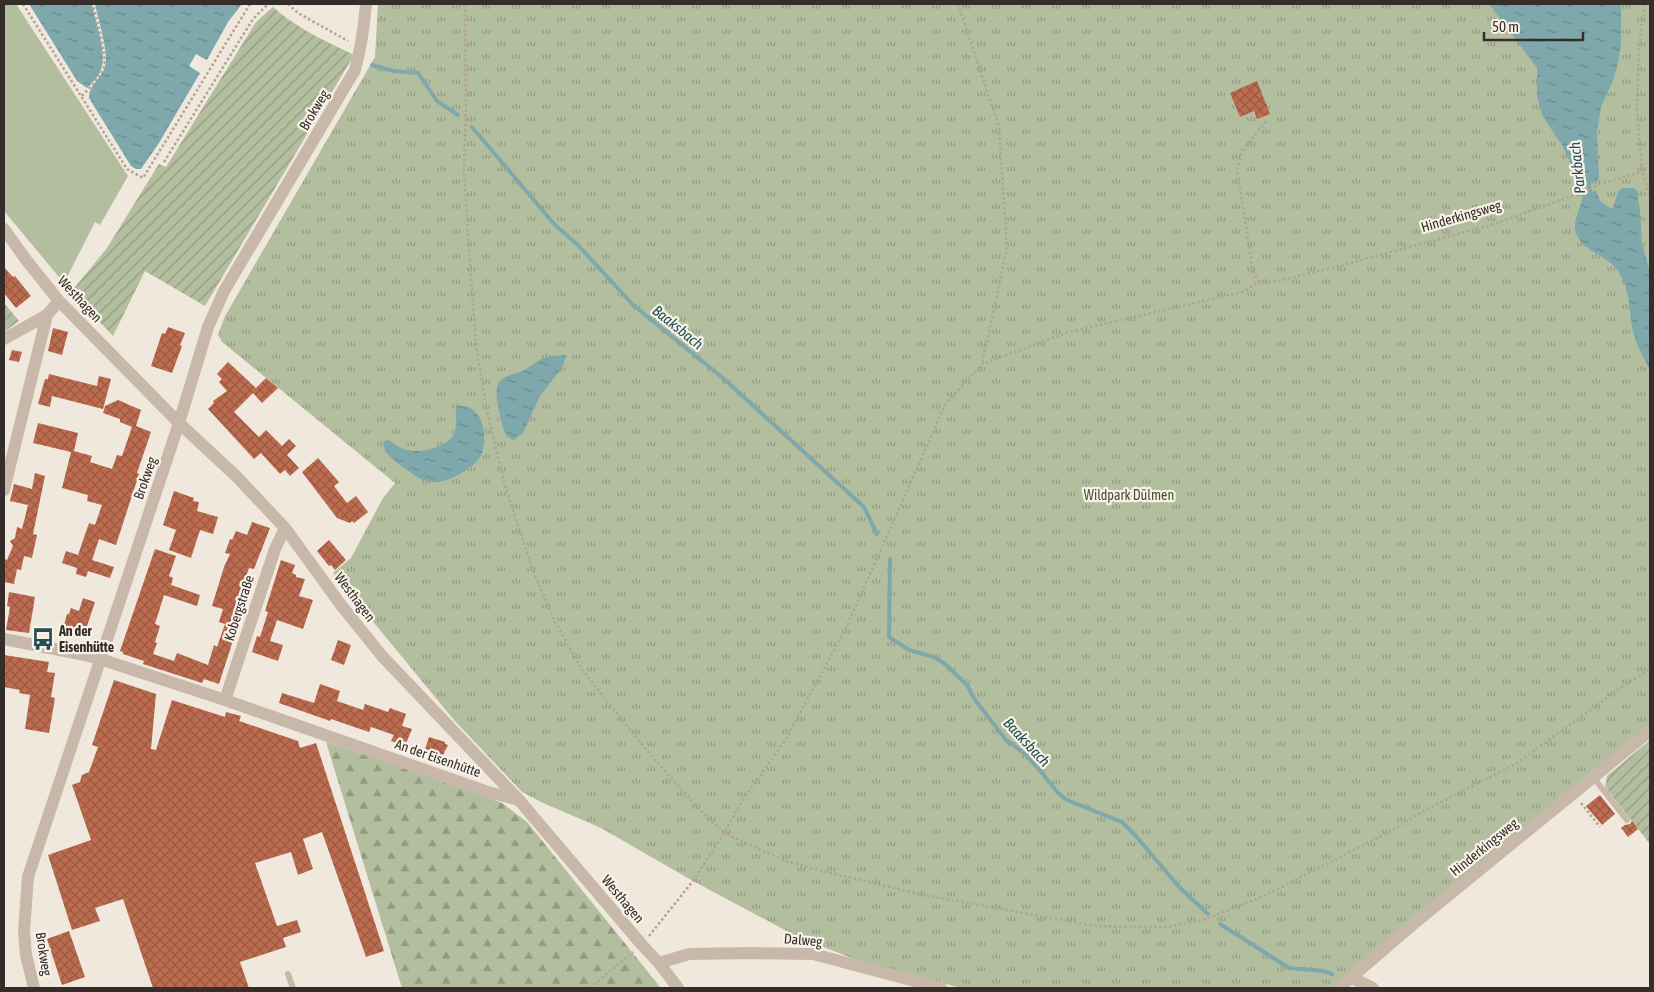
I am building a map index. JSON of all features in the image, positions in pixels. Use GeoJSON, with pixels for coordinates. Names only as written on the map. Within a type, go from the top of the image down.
{"type":"FeatureCollection","features":[{"type":"Feature","properties":{"kind":"street","name":"Brokweg"},"geometry":{"type":"LineString","coordinates":[[34,988],[26,955],[24,932],[28,877],[179,423],[208,327],[224,292],[355,70],[361,48],[366,4]]}},
{"type":"Feature","properties":{"kind":"street","name":"Westhagen"},"geometry":{"type":"LineString","coordinates":[[4,229],[59,301],[179,423],[237,476],[286,528],[341,605],[382,656],[519,800],[642,945],[659,962],[678,988]]}},
{"type":"Feature","properties":{"kind":"street"},"geometry":{"type":"LineString","coordinates":[[4,339],[47,314],[59,301]]}},
{"type":"Feature","properties":{"kind":"street"},"geometry":{"type":"LineString","coordinates":[[4,490],[47,314]]}},
{"type":"Feature","properties":{"kind":"street","name":"Kobergstraße"},"geometry":{"type":"LineString","coordinates":[[224,700],[275,550],[286,528]]}},
{"type":"Feature","properties":{"kind":"street","name":"An der Eisenhütte"},"geometry":{"type":"LineString","coordinates":[[4,639],[100,659],[488,792],[519,800]]}},
{"type":"Feature","properties":{"kind":"street","name":"Hinderkingsweg"},"geometry":{"type":"LineString","coordinates":[[1339,988],[1416,921],[1650,731]]}},
{"type":"Feature","properties":{"kind":"street","name":"Dalweg"},"geometry":{"type":"LineString","coordinates":[[659,962],[689,954],[749,952],[813,954],[941,988]]}},
{"type":"Feature","properties":{"kind":"street"},"geometry":{"type":"LineString","coordinates":[[1352,978],[1373,988]]}},
{"type":"Feature","properties":{"kind":"lane"},"geometry":{"type":"LineString","coordinates":[[1593,777],[1627,820]]}},
{"type":"Feature","properties":{"kind":"lane"},"geometry":{"type":"LineString","coordinates":[[288,974],[293,988]]}},
{"type":"Feature","properties":{"kind":"path"},"geometry":{"type":"LineString","coordinates":[[23,4],[127,169],[143,178],[250,4]]}},
{"type":"Feature","properties":{"kind":"path"},"geometry":{"type":"LineString","coordinates":[[82,96],[98,79],[104,66],[104,52],[93,4]]}},
{"type":"Feature","properties":{"kind":"path"},"geometry":{"type":"LineString","coordinates":[[164,162],[253,19],[268,4]]}},
{"type":"Feature","properties":{"kind":"path"},"geometry":{"type":"LineString","coordinates":[[288,4],[298,13],[361,48]]}},
{"type":"Feature","properties":{"kind":"path"},"geometry":{"type":"LineString","coordinates":[[465,4],[466,107],[464,173],[472,294],[487,412],[505,486],[534,573],[555,622],[583,671],[652,757],[699,809],[724,833],[783,860],[919,894],[1095,926],[1177,925],[1203,920],[1264,896],[1389,832],[1424,810],[1516,764],[1620,688],[1650,669]]}},
{"type":"Feature","properties":{"kind":"path"},"geometry":{"type":"LineString","coordinates":[[958,4],[999,127],[1007,248],[982,364]]}},
{"type":"Feature","properties":{"kind":"path"},"geometry":{"type":"LineString","coordinates":[[1645,4],[1639,46],[1637,109],[1642,172],[1650,198]]}},
{"type":"Feature","properties":{"kind":"path"},"geometry":{"type":"LineString","coordinates":[[590,988],[642,945],[693,881],[742,801],[786,739],[846,628],[945,405],[982,364],[1069,332],[1242,292],[1259,282],[1252,271],[1237,170],[1242,151],[1266,121]]}},
{"type":"Feature","properties":{"kind":"path","name":"Hinderkingsweg"},"geometry":{"type":"LineString","coordinates":[[1259,282],[1278,281],[1488,226],[1578,194],[1600,184],[1642,172]]}},
{"type":"Feature","properties":{"kind":"path"},"geometry":{"type":"LineString","coordinates":[[1579,801],[1600,827]]}},
{"type":"Feature","properties":{"kind":"green space"},"geometry":{"type":"Polygon","coordinates":[[[4,4],[16,4],[128,176],[100,225],[95,222],[64,283],[4,211],[4,4]]]}},
{"type":"Feature","properties":{"kind":"green space","name":"Wildpark Dülmen"},"geometry":{"type":"Polygon","coordinates":[[[378,4],[1650,4],[1650,726],[1333,988],[961,988],[854,959],[796,936],[693,881],[601,828],[522,792],[454,720],[333,573],[351,558],[383,498],[395,483],[222,342],[218,335],[225,316],[375,57],[378,4]]]}},
{"type":"Feature","properties":{"kind":"green space"},"geometry":{"type":"Polygon","coordinates":[[[273,7],[302,28],[354,55],[205,306],[145,271],[113,336],[71,292],[107,248],[159,164],[166,167],[256,22],[273,7]]]}},
{"type":"Feature","properties":{"kind":"green space"},"geometry":{"type":"Polygon","coordinates":[[[4,303],[19,321],[4,332],[4,303]]]}},
{"type":"Feature","properties":{"kind":"green space"},"geometry":{"type":"Polygon","coordinates":[[[1650,740],[1650,844],[1605,787],[1607,776],[1650,740]]]}},
{"type":"Feature","properties":{"kind":"green space"},"geometry":{"type":"Polygon","coordinates":[[[326,742],[449,783],[502,803],[527,822],[661,988],[402,988],[326,742]]]}},
{"type":"Feature","properties":{"kind":"water"},"geometry":{"type":"Polygon","coordinates":[[[29,4],[92,4],[103,52],[103,60],[98,76],[87,88],[77,81],[29,4]]]}},
{"type":"Feature","properties":{"kind":"water"},"geometry":{"type":"Polygon","coordinates":[[[95,4],[242,4],[228,22],[207,60],[196,54],[189,66],[200,73],[159,143],[141,169],[131,166],[89,98],[93,86],[105,67],[106,60],[95,4]]]}},
{"type":"Feature","properties":{"kind":"water"},"geometry":{"type":"Polygon","coordinates":[[[1489,4],[1621,4],[1621,44],[1618,64],[1601,107],[1597,132],[1599,177],[1597,181],[1582,187],[1563,147],[1542,115],[1537,96],[1537,68],[1489,4]]]}},
{"type":"Feature","properties":{"kind":"water"},"geometry":{"type":"Polygon","coordinates":[[[1623,188],[1634,188],[1637,191],[1642,243],[1650,272],[1650,370],[1633,333],[1628,299],[1622,278],[1614,266],[1579,240],[1575,229],[1583,195],[1596,190],[1600,201],[1612,209],[1617,195],[1623,188]]]}},
{"type":"Feature","properties":{"kind":"water"},"geometry":{"type":"Polygon","coordinates":[[[567,355],[562,368],[540,396],[523,433],[514,440],[511,439],[503,429],[497,402],[496,393],[500,381],[524,370],[541,359],[549,356],[567,355]]]}},
{"type":"Feature","properties":{"kind":"water"},"geometry":{"type":"Polygon","coordinates":[[[457,406],[473,410],[478,415],[484,431],[481,455],[465,471],[444,481],[431,482],[417,477],[390,457],[385,451],[383,441],[389,440],[402,448],[412,451],[426,450],[446,443],[451,439],[455,431],[457,406]]]}},
{"type":"Feature","properties":{"kind":"building"},"geometry":{"type":"Polygon","coordinates":[[[1257,81],[1270,114],[1257,119],[1254,111],[1240,117],[1230,93],[1257,81]]]}},
{"type":"Feature","properties":{"kind":"building"},"geometry":{"type":"Polygon","coordinates":[[[4,267],[13,277],[15,276],[31,296],[16,308],[4,293],[4,267]]]}},
{"type":"Feature","properties":{"kind":"building"},"geometry":{"type":"Polygon","coordinates":[[[168,327],[185,333],[172,373],[151,366],[162,333],[165,334],[168,327]]]}},
{"type":"Feature","properties":{"kind":"building"},"geometry":{"type":"Polygon","coordinates":[[[53,328],[68,332],[62,355],[48,351],[53,328]]]}},
{"type":"Feature","properties":{"kind":"building"},"geometry":{"type":"Polygon","coordinates":[[[12,350],[22,352],[19,362],[9,360],[12,350]]]}},
{"type":"Feature","properties":{"kind":"building"},"geometry":{"type":"Polygon","coordinates":[[[228,362],[256,388],[266,378],[278,388],[262,403],[253,393],[234,412],[259,437],[266,430],[282,446],[289,439],[296,446],[287,455],[299,468],[290,476],[285,470],[280,474],[261,453],[254,459],[208,409],[214,403],[213,401],[227,391],[219,382],[222,379],[217,374],[228,362]]]}},
{"type":"Feature","properties":{"kind":"building"},"geometry":{"type":"Polygon","coordinates":[[[49,374],[97,386],[99,376],[111,379],[103,409],[52,396],[50,407],[38,404],[45,379],[48,379],[49,374]]]}},
{"type":"Feature","properties":{"kind":"building"},"geometry":{"type":"Polygon","coordinates":[[[118,400],[141,410],[136,426],[151,432],[116,545],[99,539],[92,560],[114,567],[110,578],[88,571],[86,577],[76,574],[77,568],[62,563],[66,551],[78,555],[89,523],[95,525],[102,505],[87,501],[88,495],[62,488],[71,452],[33,443],[38,423],[78,433],[74,451],[92,456],[90,462],[112,469],[117,455],[122,456],[132,427],[120,422],[120,419],[103,413],[105,406],[118,400]]]}},
{"type":"Feature","properties":{"kind":"building"},"geometry":{"type":"Polygon","coordinates":[[[318,458],[339,482],[334,486],[347,503],[356,496],[368,512],[354,523],[337,518],[302,472],[318,458]]]}},
{"type":"Feature","properties":{"kind":"building"},"geometry":{"type":"Polygon","coordinates":[[[35,473],[45,476],[33,534],[37,535],[32,558],[24,556],[21,570],[17,569],[14,584],[4,582],[4,559],[7,560],[13,546],[10,541],[15,538],[17,527],[22,529],[28,505],[10,501],[14,484],[32,489],[35,473]]]}},
{"type":"Feature","properties":{"kind":"building"},"geometry":{"type":"Polygon","coordinates":[[[174,491],[194,498],[193,501],[199,502],[197,511],[218,517],[213,534],[200,530],[191,558],[169,550],[176,530],[163,525],[174,491]]]}},
{"type":"Feature","properties":{"kind":"building"},"geometry":{"type":"Polygon","coordinates":[[[252,522],[270,528],[254,569],[249,568],[245,579],[230,625],[237,628],[219,684],[204,679],[202,683],[143,664],[144,661],[123,654],[120,651],[155,549],[176,556],[169,576],[173,578],[171,585],[200,595],[197,606],[164,595],[155,624],[160,626],[153,654],[174,661],[177,653],[208,665],[214,645],[217,647],[225,624],[219,622],[223,609],[212,606],[230,554],[225,553],[230,539],[232,540],[236,531],[247,535],[252,522]]]}},
{"type":"Feature","properties":{"kind":"building"},"geometry":{"type":"Polygon","coordinates":[[[329,540],[346,560],[335,570],[331,565],[329,566],[317,551],[329,540]]]}},
{"type":"Feature","properties":{"kind":"building"},"geometry":{"type":"Polygon","coordinates":[[[281,560],[295,565],[292,573],[296,577],[305,579],[299,596],[313,600],[303,629],[277,620],[270,641],[283,645],[278,661],[252,652],[257,636],[260,637],[268,612],[265,611],[281,560]]]}},
{"type":"Feature","properties":{"kind":"building"},"geometry":{"type":"Polygon","coordinates":[[[9,592],[35,597],[29,633],[6,630],[10,607],[7,606],[9,592]]]}},
{"type":"Feature","properties":{"kind":"building"},"geometry":{"type":"Polygon","coordinates":[[[83,598],[95,602],[86,629],[83,628],[81,634],[63,628],[71,608],[79,611],[83,598]]]}},
{"type":"Feature","properties":{"kind":"building"},"geometry":{"type":"Polygon","coordinates":[[[338,640],[351,645],[344,665],[331,660],[338,640]]]}},
{"type":"Feature","properties":{"kind":"building"},"geometry":{"type":"Polygon","coordinates":[[[4,655],[49,662],[47,672],[55,673],[51,697],[55,698],[49,733],[25,729],[30,695],[19,693],[20,690],[4,687],[4,655]]]}},
{"type":"Feature","properties":{"kind":"building"},"geometry":{"type":"Polygon","coordinates":[[[114,680],[156,694],[151,749],[156,750],[172,700],[225,717],[226,712],[241,716],[239,721],[298,741],[300,748],[316,743],[384,951],[366,957],[322,832],[303,839],[313,869],[298,875],[291,852],[255,863],[277,926],[297,920],[301,932],[283,938],[286,947],[240,962],[249,988],[153,988],[123,899],[95,908],[100,921],[72,930],[48,855],[91,840],[72,785],[80,782],[82,775],[89,772],[98,747],[92,745],[114,680]]]}},
{"type":"Feature","properties":{"kind":"building"},"geometry":{"type":"Polygon","coordinates":[[[320,684],[340,691],[337,701],[363,710],[365,704],[388,712],[390,708],[406,714],[402,726],[412,729],[405,746],[391,741],[394,735],[371,727],[369,732],[279,703],[282,693],[314,703],[320,684]]]}},
{"type":"Feature","properties":{"kind":"building"},"geometry":{"type":"Polygon","coordinates":[[[429,737],[445,742],[448,745],[440,758],[424,753],[429,737]]]}},
{"type":"Feature","properties":{"kind":"building"},"geometry":{"type":"Polygon","coordinates":[[[1600,795],[1615,814],[1602,825],[1586,806],[1600,795]]]}},
{"type":"Feature","properties":{"kind":"building"},"geometry":{"type":"Polygon","coordinates":[[[1632,821],[1638,829],[1628,837],[1621,828],[1632,821]]]}},
{"type":"Feature","properties":{"kind":"building"},"geometry":{"type":"Polygon","coordinates":[[[69,931],[85,977],[62,985],[47,939],[69,931]]]}},
{"type":"Feature","properties":{"kind":"waterway","name":"Baaksbach"},"geometry":{"type":"LineString","coordinates":[[372,65],[394,71],[418,73],[437,101],[458,115]]}},
{"type":"Feature","properties":{"kind":"waterway","name":"Baaksbach"},"geometry":{"type":"LineString","coordinates":[[472,127],[555,225],[578,245],[633,305],[724,379],[864,507],[877,534]]}},
{"type":"Feature","properties":{"kind":"waterway","name":"Parkbach"},"geometry":{"type":"LineString","coordinates":[[1588,179],[1591,197]]}},
{"type":"Feature","properties":{"kind":"waterway","name":"Baaksbach"},"geometry":{"type":"LineString","coordinates":[[890,559],[889,637],[909,650],[934,657],[945,664],[967,685],[975,700],[1006,740],[1025,754],[1058,793],[1067,800],[1122,822],[1180,888],[1208,914]]}},
{"type":"Feature","properties":{"kind":"waterway","name":"Baaksbach"},"geometry":{"type":"LineString","coordinates":[[1220,924],[1289,968],[1323,971],[1332,974]]}},
{"type":"Feature","properties":{"kind":"place","name":"An der Eisenhütte"},"geometry":{"type":"Point","coordinates":[43,639]}}]}
